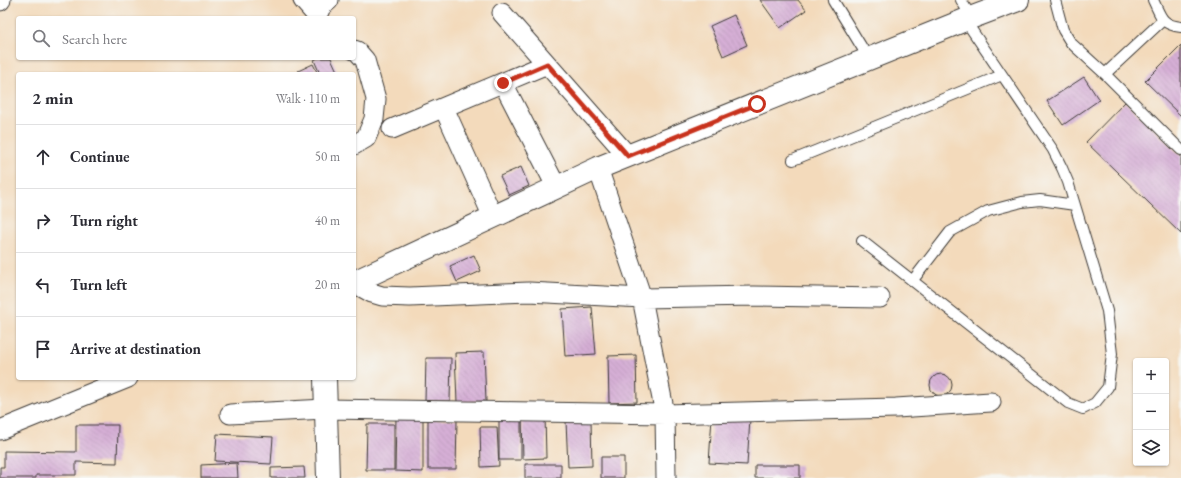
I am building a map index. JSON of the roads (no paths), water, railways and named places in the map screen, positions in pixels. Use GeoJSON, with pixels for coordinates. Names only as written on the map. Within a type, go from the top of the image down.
{"type":"FeatureCollection","features":[{"type":"Feature","properties":{"kind":"street"},"geometry":{"type":"LineString","coordinates":[[303,0],[316,16]]}},
{"type":"Feature","properties":{"kind":"street"},"geometry":{"type":"LineString","coordinates":[[317,16],[321,7],[329,0]]}},
{"type":"Feature","properties":{"kind":"street"},"geometry":{"type":"LineString","coordinates":[[356,281],[598,168],[869,59],[966,12],[1018,0]]}},
{"type":"Feature","properties":{"kind":"street"},"geometry":{"type":"LineString","coordinates":[[502,13],[628,156]]}},
{"type":"Feature","properties":{"kind":"street"},"geometry":{"type":"LineString","coordinates":[[356,51],[365,60],[376,99],[374,119],[366,138],[356,144]]}},
{"type":"Feature","properties":{"kind":"street"},"geometry":{"type":"LineString","coordinates":[[392,129],[547,64]]}},
{"type":"Feature","properties":{"kind":"street"},"geometry":{"type":"LineString","coordinates":[[503,83],[557,188]]}},
{"type":"Feature","properties":{"kind":"street"},"geometry":{"type":"LineString","coordinates":[[444,108],[493,217]]}},
{"type":"Feature","properties":{"kind":"street"},"geometry":{"type":"LineString","coordinates":[[598,168],[642,298],[665,414],[666,478]]}},
{"type":"Feature","properties":{"kind":"street"},"geometry":{"type":"LineString","coordinates":[[356,283],[372,293],[382,296],[410,297],[529,292],[642,298],[754,296],[880,298]]}},
{"type":"Feature","properties":{"kind":"street"},"geometry":{"type":"LineString","coordinates":[[0,430],[123,380]]}},
{"type":"Feature","properties":{"kind":"street"},"geometry":{"type":"LineString","coordinates":[[325,380],[328,478]]}},
{"type":"Feature","properties":{"kind":"street"},"geometry":{"type":"LineString","coordinates":[[230,414],[325,409],[665,414],[896,408],[991,402]]}},
{"type":"Feature","properties":{"kind":"lane"},"geometry":{"type":"LineString","coordinates":[[833,0],[869,59]]}},
{"type":"Feature","properties":{"kind":"lane"},"geometry":{"type":"LineString","coordinates":[[1055,0],[1063,30],[1071,43],[1105,74],[1181,150]]}},
{"type":"Feature","properties":{"kind":"lane"},"geometry":{"type":"LineString","coordinates":[[1153,0],[1163,20],[1171,26],[1181,27]]}},
{"type":"Feature","properties":{"kind":"lane"},"geometry":{"type":"LineString","coordinates":[[862,240],[1068,403],[1083,409],[1095,403],[1108,387],[1112,354],[1107,311],[1068,182],[1056,156],[1002,76],[966,12]]}},
{"type":"Feature","properties":{"kind":"lane"},"geometry":{"type":"LineString","coordinates":[[1105,74],[1163,20]]}},
{"type":"Feature","properties":{"kind":"lane"},"geometry":{"type":"LineString","coordinates":[[793,160],[1002,76]]}},
{"type":"Feature","properties":{"kind":"lane"},"geometry":{"type":"LineString","coordinates":[[913,280],[950,232],[988,211],[1022,202],[1040,200],[1075,205]]}}]}
